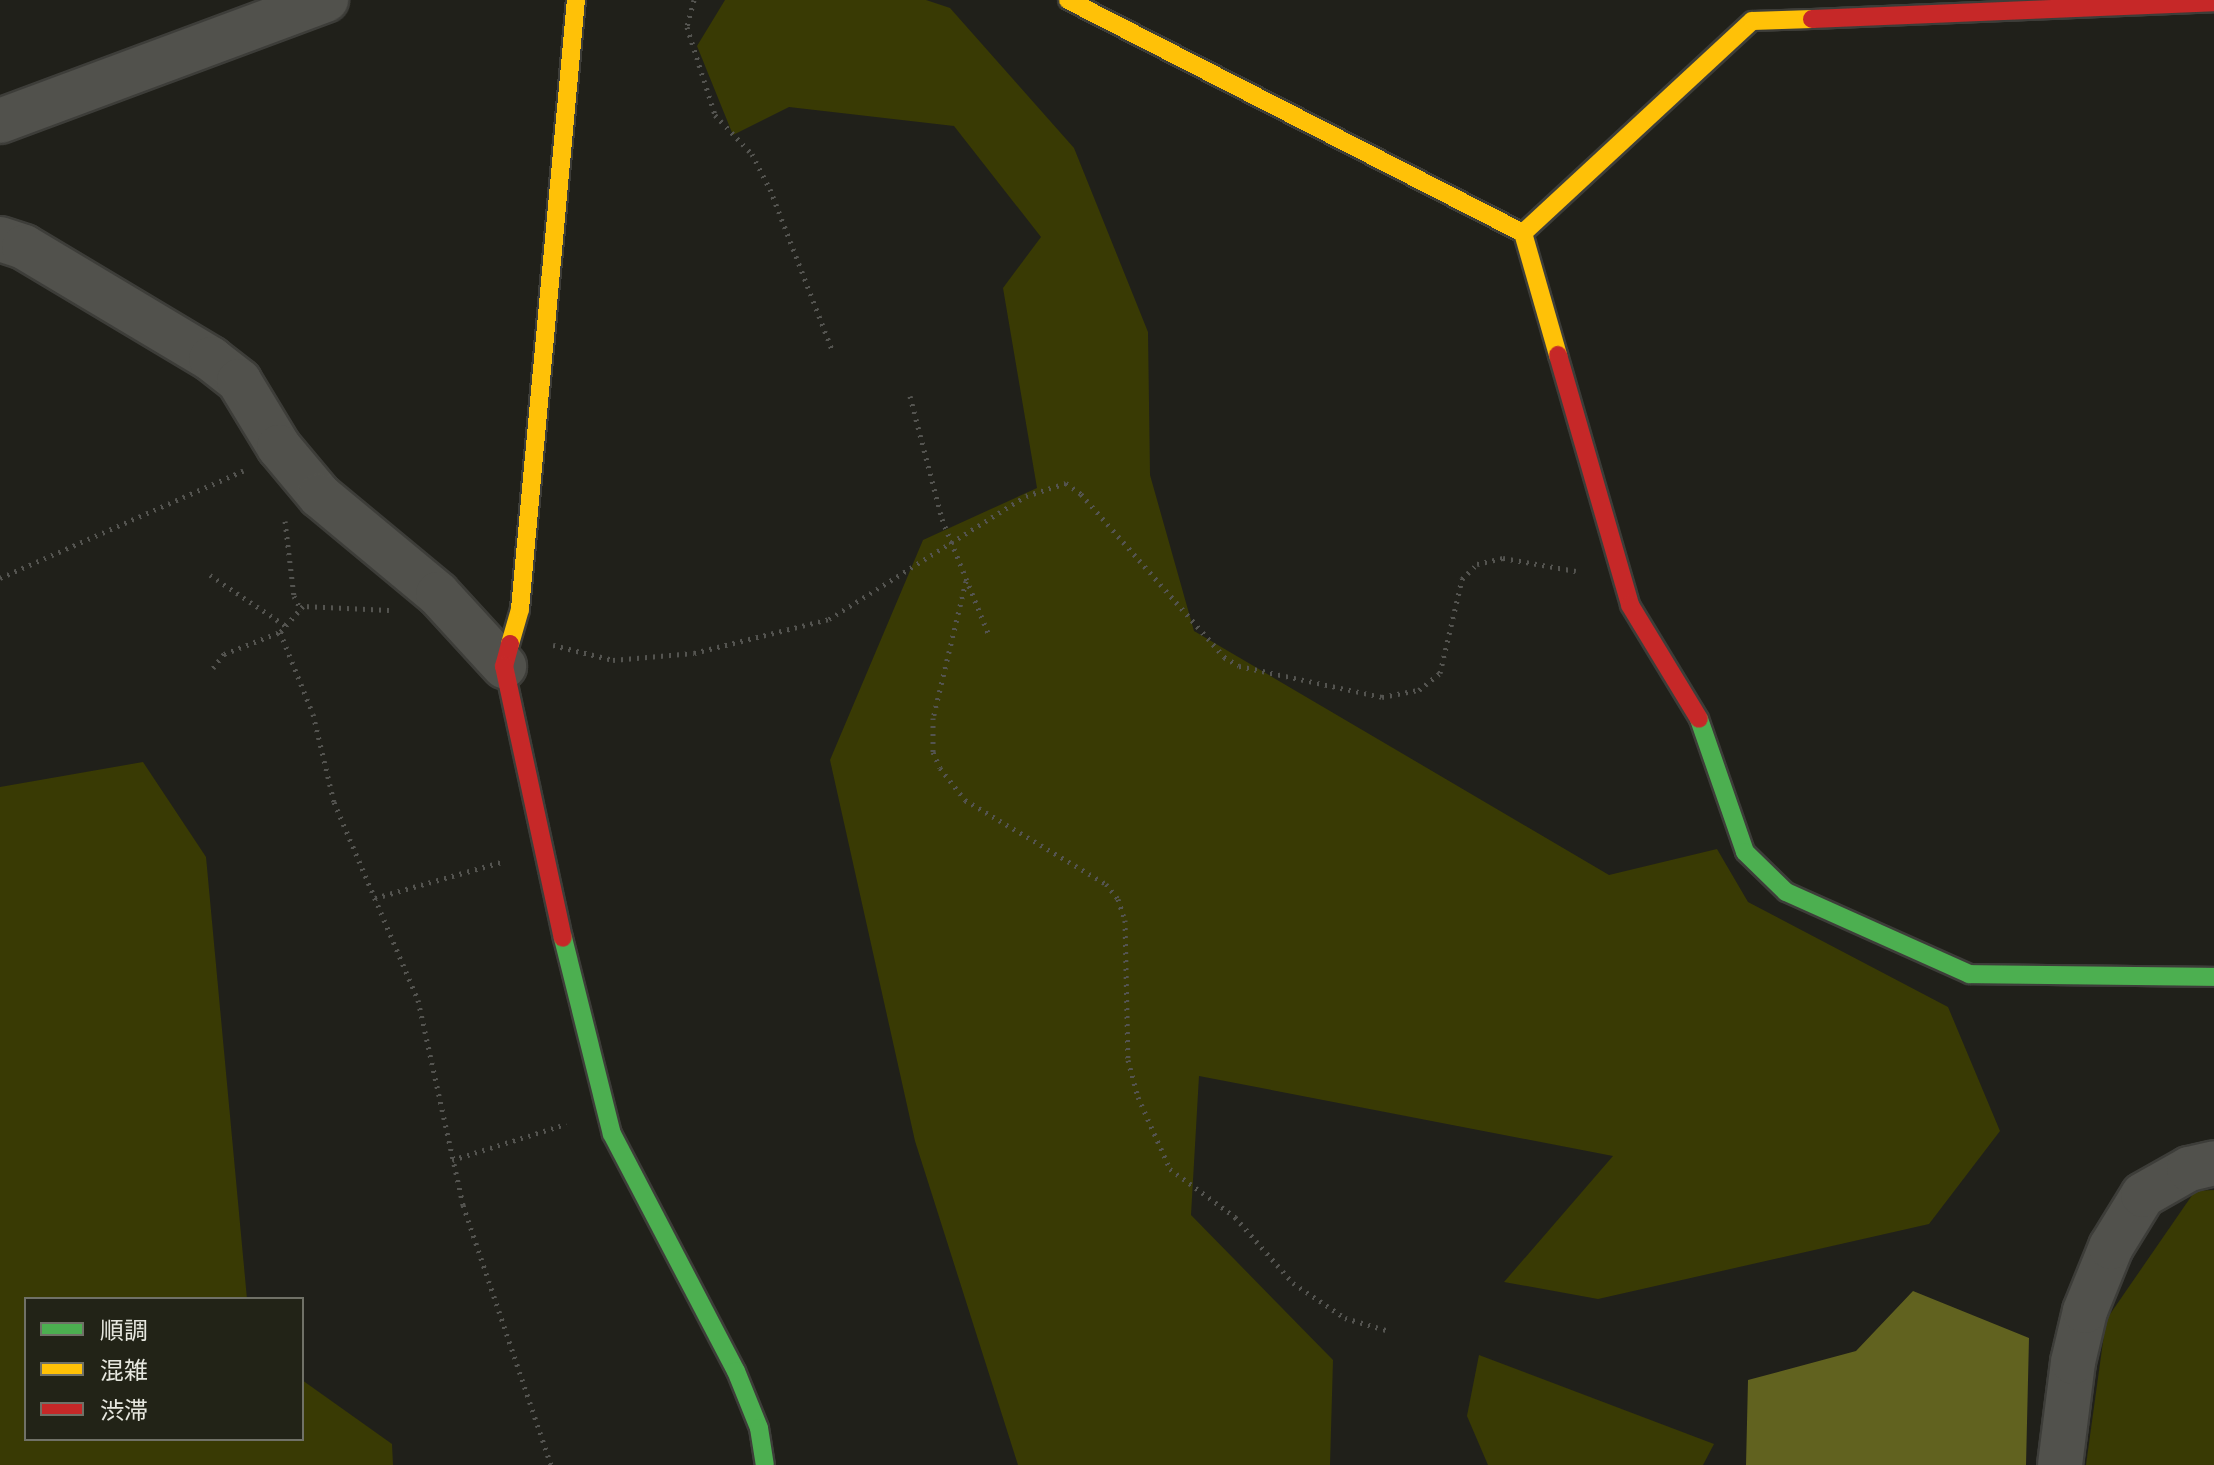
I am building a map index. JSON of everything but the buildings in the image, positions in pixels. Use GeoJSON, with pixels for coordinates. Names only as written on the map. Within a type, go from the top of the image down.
{"type":"FeatureCollection","features":[{"type":"Feature","properties":{"kind":"street"},"geometry":{"type":"LineString","coordinates":[[0,121],[326,0]]}},
{"type":"Feature","properties":{"kind":"street"},"geometry":{"type":"LineString","coordinates":[[576,0],[520,609],[508,651],[543,850],[605,1112],[672,1257],[736,1371],[759,1428],[765,1465]]}},
{"type":"Feature","properties":{"kind":"street"},"geometry":{"type":"LineString","coordinates":[[1068,0],[1523,233],[1630,605],[1706,731],[1745,852],[1786,892],[1969,974],[2214,977]]}},
{"type":"Feature","properties":{"kind":"street"},"geometry":{"type":"LineString","coordinates":[[1523,233],[1752,21],[2214,2]]}},
{"type":"Feature","properties":{"kind":"street"},"geometry":{"type":"LineString","coordinates":[[0,239],[24,247],[211,359],[239,381],[284,453],[342,517],[508,651]]}},
{"type":"Feature","properties":{"kind":"street"},"geometry":{"type":"LineString","coordinates":[[2060,1465],[2073,1362],[2085,1311],[2111,1247],[2143,1195],[2189,1169],[2214,1163]]}},
{"type":"Feature","properties":{"kind":"path"},"geometry":{"type":"LineString","coordinates":[[694,0],[687,27],[715,115],[752,154],[770,189],[832,350]]}},
{"type":"Feature","properties":{"kind":"path"},"geometry":{"type":"LineString","coordinates":[[910,396],[950,544],[988,633]]}},
{"type":"Feature","properties":{"kind":"path"},"geometry":{"type":"LineString","coordinates":[[0,578],[284,453]]}},
{"type":"Feature","properties":{"kind":"path"},"geometry":{"type":"LineString","coordinates":[[284,453],[279,479],[294,596],[301,610]]}},
{"type":"Feature","properties":{"kind":"path"},"geometry":{"type":"LineString","coordinates":[[508,651],[613,660],[694,653],[829,619],[1026,496],[1066,483],[1081,494],[1224,657],[1239,666],[1382,697],[1419,690],[1440,673],[1462,579],[1477,564],[1503,558],[1573,571],[1616,560]]}},
{"type":"Feature","properties":{"kind":"path"},"geometry":{"type":"LineString","coordinates":[[210,575],[286,626]]}},
{"type":"Feature","properties":{"kind":"path"},"geometry":{"type":"LineString","coordinates":[[966,581],[933,718],[933,752],[940,768],[965,800],[1106,884],[1118,899],[1125,920],[1128,1060],[1138,1097],[1170,1169],[1235,1217],[1293,1283],[1345,1318],[1386,1330]]}},
{"type":"Feature","properties":{"kind":"path"},"geometry":{"type":"LineString","coordinates":[[213,668],[224,654],[280,632],[301,610],[430,612],[450,607]]}},
{"type":"Feature","properties":{"kind":"path"},"geometry":{"type":"LineString","coordinates":[[280,632],[313,714],[334,802],[418,1000],[463,1205],[551,1465]]}},
{"type":"Feature","properties":{"kind":"path"},"geometry":{"type":"LineString","coordinates":[[375,898],[543,850]]}},
{"type":"Feature","properties":{"kind":"path"},"geometry":{"type":"LineString","coordinates":[[452,1160],[605,1112]]}},
{"type":"Feature","properties":{"kind":"shaded area"},"geometry":{"type":"Polygon","coordinates":[[[725,0],[926,0],[950,8],[1074,148],[1148,332],[1150,475],[1194,631],[1609,875],[1717,849],[1748,902],[1948,1007],[2000,1131],[1929,1224],[1598,1299],[1504,1282],[1613,1156],[1199,1076],[1191,1215],[1333,1360],[1330,1465],[1018,1465],[915,1141],[830,760],[923,540],[1037,488],[1003,288],[1041,237],[954,126],[789,107],[733,135],[697,46],[725,0]]]}},
{"type":"Feature","properties":{"kind":"shaded area"},"geometry":{"type":"Polygon","coordinates":[[[143,762],[206,857],[247,1297],[24,1297],[24,1441],[304,1441],[304,1381],[392,1444],[393,1465],[0,1465],[0,787],[143,762]]]}},
{"type":"Feature","properties":{"kind":"shaded area"},"geometry":{"type":"Polygon","coordinates":[[[2214,1190],[2214,1465],[2086,1465],[2106,1320],[2195,1191],[2214,1190]]]}},
{"type":"Feature","properties":{"kind":"shaded area"},"geometry":{"type":"Polygon","coordinates":[[[1913,1291],[2029,1338],[2026,1465],[1746,1465],[1748,1380],[1856,1351],[1913,1291]]]}},
{"type":"Feature","properties":{"kind":"shaded area"},"geometry":{"type":"Polygon","coordinates":[[[1479,1355],[1714,1444],[1703,1465],[1488,1465],[1467,1416],[1479,1355]]]}},
{"type":"Feature","properties":{"kind":"traffic: fast"},"geometry":{"type":"LineString","coordinates":[[1699,719],[1745,852],[1786,892],[1969,974],[2214,977]]}},
{"type":"Feature","properties":{"kind":"traffic: fast"},"geometry":{"type":"LineString","coordinates":[[563,938],[612,1134],[736,1371],[759,1428],[765,1465]]}},
{"type":"Feature","properties":{"kind":"traffic: slow"},"geometry":{"type":"LineString","coordinates":[[510,644],[520,609],[576,0]]}},
{"type":"Feature","properties":{"kind":"traffic: slow"},"geometry":{"type":"LineString","coordinates":[[1068,0],[1523,233],[1558,355]]}},
{"type":"Feature","properties":{"kind":"traffic: slow"},"geometry":{"type":"LineString","coordinates":[[1523,233],[1752,21],[1812,19]]}},
{"type":"Feature","properties":{"kind":"traffic: jam"},"geometry":{"type":"LineString","coordinates":[[1812,19],[2214,2]]}},
{"type":"Feature","properties":{"kind":"traffic: jam"},"geometry":{"type":"LineString","coordinates":[[1558,355],[1630,605],[1699,719]]}},
{"type":"Feature","properties":{"kind":"traffic: jam"},"geometry":{"type":"LineString","coordinates":[[510,644],[504,666],[563,938]]}}]}
